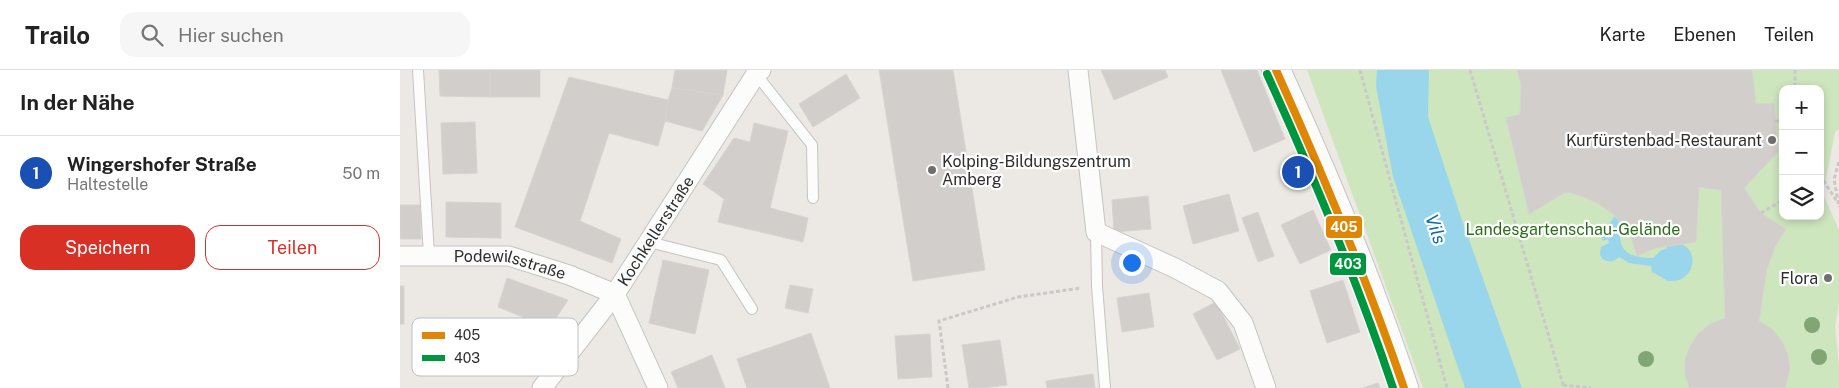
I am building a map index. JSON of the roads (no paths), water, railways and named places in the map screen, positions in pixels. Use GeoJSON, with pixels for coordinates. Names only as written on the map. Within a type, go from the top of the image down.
{"type":"FeatureCollection","features":[{"type":"Feature","properties":{"kind":"street"},"geometry":{"type":"LineString","coordinates":[[1078,70],[1096,232],[1175,268],[1218,291],[1243,323],[1266,388]]}},
{"type":"Feature","properties":{"kind":"street"},"geometry":{"type":"LineString","coordinates":[[1276,70],[1305,134],[1385,331],[1404,388]]}},
{"type":"Feature","properties":{"kind":"street","name":"Kochkellerstraße"},"geometry":{"type":"LineString","coordinates":[[578,342],[615,294],[759,72]]}},
{"type":"Feature","properties":{"kind":"street","name":"Podewilsstraße"},"geometry":{"type":"LineString","coordinates":[[400,256],[509,256],[569,275],[615,294]]}},
{"type":"Feature","properties":{"kind":"street"},"geometry":{"type":"LineString","coordinates":[[615,294],[658,388]]}},
{"type":"Feature","properties":{"kind":"street","name":"Kochkellerstraße"},"geometry":{"type":"LineString","coordinates":[[542,388],[551,376]]}},
{"type":"Feature","properties":{"kind":"lane"},"geometry":{"type":"LineString","coordinates":[[418,70],[429,255]]}},
{"type":"Feature","properties":{"kind":"lane"},"geometry":{"type":"LineString","coordinates":[[759,72],[812,145],[813,198]]}},
{"type":"Feature","properties":{"kind":"lane"},"geometry":{"type":"LineString","coordinates":[[1096,232],[1097,286],[1105,388]]}},
{"type":"Feature","properties":{"kind":"lane"},"geometry":{"type":"LineString","coordinates":[[649,242],[721,260],[752,310]]}},
{"type":"Feature","properties":{"kind":"water","name":"Vils"},"geometry":{"type":"Polygon","coordinates":[[[1377,70],[1429,70],[1428,117],[1462,220],[1522,388],[1465,388],[1393,177],[1376,86],[1377,70]]]}},
{"type":"Feature","properties":{"kind":"water"},"geometry":{"type":"Polygon","coordinates":[[[1615,216],[1622,224],[1620,233],[1622,247],[1631,254],[1644,258],[1653,258],[1660,251],[1667,248],[1667,245],[1680,244],[1687,248],[1692,256],[1692,266],[1687,275],[1680,280],[1668,281],[1652,272],[1651,266],[1629,263],[1619,257],[1611,261],[1602,259],[1600,254],[1601,247],[1609,243],[1608,239],[1603,241],[1601,236],[1608,232],[1609,224],[1615,216]]]}},
{"type":"Feature","properties":{"kind":"place","name":"Kurfürstenbad-Restaurant"},"geometry":{"type":"Point","coordinates":[1772,140]}},
{"type":"Feature","properties":{"kind":"place","name":"Kolping-Bildungszentrum Amberg"},"geometry":{"type":"Point","coordinates":[932,170]}},
{"type":"Feature","properties":{"kind":"place","name":"Wingershofer Straße"},"geometry":{"type":"Point","coordinates":[1298,172]}},
{"type":"Feature","properties":{"kind":"place","name":"Flora"},"geometry":{"type":"Point","coordinates":[1828,278]}},
{"type":"Feature","properties":{"kind":"park label","name":"Landesgartenschau-Gelände"},"geometry":{"type":"Point","coordinates":[1573,229]}}]}
